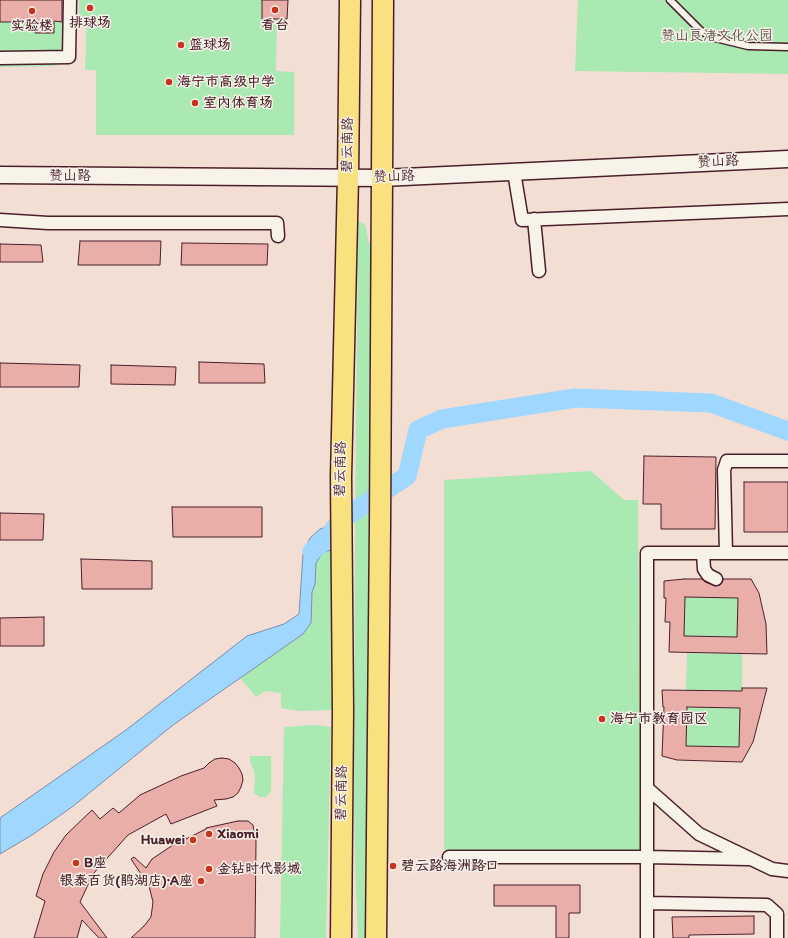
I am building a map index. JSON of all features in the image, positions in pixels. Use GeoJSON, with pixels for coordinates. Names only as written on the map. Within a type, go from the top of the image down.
{"type":"FeatureCollection","features":[{"type":"Feature","properties":{"kind":"main road","name":"碧云南路"},"geometry":{"type":"LineString","coordinates":[[341,938],[343,716],[341,477],[348,178],[350,0]]}},
{"type":"Feature","properties":{"kind":"main road"},"geometry":{"type":"LineString","coordinates":[[376,938],[383,0]]}},
{"type":"Feature","properties":{"kind":"street"},"geometry":{"type":"LineString","coordinates":[[0,58],[69,57],[70,0]]}},
{"type":"Feature","properties":{"kind":"street","name":"赞山路"},"geometry":{"type":"LineString","coordinates":[[0,175],[382,178],[788,159]]}},
{"type":"Feature","properties":{"kind":"street"},"geometry":{"type":"LineString","coordinates":[[514,172],[522,220],[788,210]]}},
{"type":"Feature","properties":{"kind":"street"},"geometry":{"type":"LineString","coordinates":[[0,220],[48,223],[277,223],[278,236]]}},
{"type":"Feature","properties":{"kind":"street"},"geometry":{"type":"LineString","coordinates":[[534,220],[539,271]]}},
{"type":"Feature","properties":{"kind":"street"},"geometry":{"type":"LineString","coordinates":[[726,552],[724,470],[727,461],[788,461]]}},
{"type":"Feature","properties":{"kind":"street"},"geometry":{"type":"LineString","coordinates":[[647,938],[647,553],[788,553]]}},
{"type":"Feature","properties":{"kind":"street"},"geometry":{"type":"LineString","coordinates":[[703,553],[704,569],[708,575],[716,579]]}},
{"type":"Feature","properties":{"kind":"street"},"geometry":{"type":"LineString","coordinates":[[647,788],[699,834],[772,869],[788,871]]}},
{"type":"Feature","properties":{"kind":"street"},"geometry":{"type":"LineString","coordinates":[[449,857],[647,857],[752,860]]}},
{"type":"Feature","properties":{"kind":"street"},"geometry":{"type":"LineString","coordinates":[[647,903],[767,905],[777,914],[777,938]]}},
{"type":"Feature","properties":{"kind":"lane"},"geometry":{"type":"LineString","coordinates":[[670,0],[701,31],[715,38],[748,46],[788,47]]}},
{"type":"Feature","properties":{"kind":"green space"},"geometry":{"type":"Polygon","coordinates":[[[79,0],[262,0],[262,19],[277,19],[276,71],[294,72],[294,135],[96,135],[96,70],[85,70],[87,17],[79,16],[79,0]]]}},
{"type":"Feature","properties":{"kind":"green space","name":"赞山良渚文化公园"},"geometry":{"type":"Polygon","coordinates":[[[578,0],[788,0],[788,74],[575,71],[578,0]]]}},
{"type":"Feature","properties":{"kind":"green space"},"geometry":{"type":"Polygon","coordinates":[[[54,21],[64,22],[63,57],[55,57],[56,66],[0,67],[0,22],[35,22],[35,33],[53,33],[54,21]]]}},
{"type":"Feature","properties":{"kind":"green space"},"geometry":{"type":"Polygon","coordinates":[[[358,221],[363,223],[366,227],[368,240],[371,245],[373,245],[368,938],[358,938],[354,808],[358,221]]]}},
{"type":"Feature","properties":{"kind":"green space"},"geometry":{"type":"Polygon","coordinates":[[[591,471],[624,500],[638,500],[640,850],[444,850],[444,480],[591,471]]]}},
{"type":"Feature","properties":{"kind":"green space"},"geometry":{"type":"Polygon","coordinates":[[[332,550],[332,710],[300,711],[281,708],[281,693],[265,691],[256,697],[240,678],[303,634],[311,623],[312,592],[315,584],[316,563],[323,552],[332,550]]]}},
{"type":"Feature","properties":{"kind":"green space"},"geometry":{"type":"Polygon","coordinates":[[[685,597],[738,598],[737,637],[684,636],[685,597]]]}},
{"type":"Feature","properties":{"kind":"green space"},"geometry":{"type":"Polygon","coordinates":[[[687,653],[742,654],[742,691],[686,690],[687,653]]]}},
{"type":"Feature","properties":{"kind":"green space"},"geometry":{"type":"Polygon","coordinates":[[[687,707],[740,708],[739,747],[686,746],[687,707]]]}},
{"type":"Feature","properties":{"kind":"green space"},"geometry":{"type":"Polygon","coordinates":[[[315,725],[331,727],[326,938],[280,938],[284,727],[315,725]]]}},
{"type":"Feature","properties":{"kind":"green space"},"geometry":{"type":"Polygon","coordinates":[[[250,756],[271,756],[271,791],[266,797],[260,797],[254,793],[254,771],[250,761],[250,756]]]}},
{"type":"Feature","properties":{"kind":"water"},"geometry":{"type":"Polygon","coordinates":[[[331,526],[332,550],[323,552],[316,563],[315,584],[312,592],[311,623],[303,634],[173,725],[72,807],[32,835],[0,854],[0,818],[126,730],[247,636],[284,624],[299,614],[303,554],[310,538],[320,529],[331,526]]]}},
{"type":"Feature","properties":{"kind":"building","name":"实验楼"},"geometry":{"type":"Polygon","coordinates":[[[0,0],[62,0],[62,22],[54,21],[54,33],[35,33],[35,22],[0,22],[0,0]]]}},
{"type":"Feature","properties":{"kind":"building","name":"看台"},"geometry":{"type":"Polygon","coordinates":[[[262,0],[288,0],[287,19],[262,19],[262,0]]]}},
{"type":"Feature","properties":{"kind":"building"},"geometry":{"type":"Polygon","coordinates":[[[80,241],[161,241],[160,265],[78,265],[80,241]]]}},
{"type":"Feature","properties":{"kind":"building"},"geometry":{"type":"Polygon","coordinates":[[[182,243],[268,244],[267,265],[181,265],[182,243]]]}},
{"type":"Feature","properties":{"kind":"building"},"geometry":{"type":"Polygon","coordinates":[[[0,244],[41,245],[43,262],[0,262],[0,244]]]}},
{"type":"Feature","properties":{"kind":"building"},"geometry":{"type":"Polygon","coordinates":[[[199,362],[264,364],[265,383],[199,383],[199,362]]]}},
{"type":"Feature","properties":{"kind":"building"},"geometry":{"type":"Polygon","coordinates":[[[0,363],[80,365],[79,387],[0,387],[0,363]]]}},
{"type":"Feature","properties":{"kind":"building"},"geometry":{"type":"Polygon","coordinates":[[[111,365],[176,367],[175,385],[111,384],[111,365]]]}},
{"type":"Feature","properties":{"kind":"building"},"geometry":{"type":"Polygon","coordinates":[[[644,456],[716,457],[715,529],[661,529],[661,504],[643,504],[644,456]]]}},
{"type":"Feature","properties":{"kind":"building"},"geometry":{"type":"Polygon","coordinates":[[[744,482],[788,482],[788,532],[744,532],[744,482]]]}},
{"type":"Feature","properties":{"kind":"building"},"geometry":{"type":"Polygon","coordinates":[[[172,507],[262,507],[262,537],[173,537],[172,507]]]}},
{"type":"Feature","properties":{"kind":"building"},"geometry":{"type":"Polygon","coordinates":[[[0,513],[44,514],[43,540],[0,540],[0,513]]]}},
{"type":"Feature","properties":{"kind":"building"},"geometry":{"type":"Polygon","coordinates":[[[81,559],[152,561],[152,589],[82,589],[81,559]]]}},
{"type":"Feature","properties":{"kind":"building"},"geometry":{"type":"Polygon","coordinates":[[[702,579],[705,582],[716,586],[722,583],[723,579],[751,579],[759,593],[766,624],[767,654],[669,652],[670,622],[665,622],[666,598],[664,598],[664,581],[702,579]],[[685,597],[684,636],[737,637],[738,598],[685,597]]]}},
{"type":"Feature","properties":{"kind":"building"},"geometry":{"type":"Polygon","coordinates":[[[44,617],[44,646],[0,646],[0,618],[44,617]]]}},
{"type":"Feature","properties":{"kind":"building"},"geometry":{"type":"Polygon","coordinates":[[[742,688],[767,688],[753,742],[742,762],[677,760],[662,756],[664,707],[662,690],[742,691],[742,688]],[[687,707],[686,746],[739,747],[740,708],[687,707]]]}},
{"type":"Feature","properties":{"kind":"building","name":"B座"},"geometry":{"type":"Polygon","coordinates":[[[215,759],[229,759],[235,763],[242,774],[243,780],[238,793],[233,797],[214,800],[217,806],[171,824],[166,814],[128,835],[93,874],[80,902],[107,938],[99,938],[82,920],[77,938],[34,938],[45,901],[36,896],[43,874],[54,852],[66,835],[92,810],[100,819],[113,808],[119,813],[140,795],[181,776],[204,768],[215,759]]]}},
{"type":"Feature","properties":{"kind":"building","name":"银泰百货(鹃湖店)·A座"},"geometry":{"type":"Polygon","coordinates":[[[238,821],[248,821],[253,825],[256,840],[255,938],[131,938],[151,917],[153,902],[149,886],[131,859],[134,857],[146,868],[152,859],[185,837],[186,839],[206,828],[238,821]]]}},
{"type":"Feature","properties":{"kind":"building"},"geometry":{"type":"Polygon","coordinates":[[[494,885],[580,885],[580,913],[569,913],[569,938],[556,938],[556,906],[494,906],[494,885]]]}},
{"type":"Feature","properties":{"kind":"building"},"geometry":{"type":"Polygon","coordinates":[[[754,916],[754,934],[689,935],[689,938],[673,938],[672,917],[754,916]]]}},
{"type":"Feature","properties":{"kind":"waterway"},"geometry":{"type":"LineString","coordinates":[[312,551],[327,539],[341,520],[407,476],[418,430],[442,419],[575,398],[711,403],[788,431]]}},
{"type":"Feature","properties":{"kind":"place","name":"排球场"},"geometry":{"type":"Point","coordinates":[90,8]}},
{"type":"Feature","properties":{"kind":"place","name":"看台"},"geometry":{"type":"Point","coordinates":[275,10]}},
{"type":"Feature","properties":{"kind":"place","name":"实验楼"},"geometry":{"type":"Point","coordinates":[32,11]}},
{"type":"Feature","properties":{"kind":"place","name":"篮球场"},"geometry":{"type":"Point","coordinates":[181,45]}},
{"type":"Feature","properties":{"kind":"place","name":"海宁市高级中学"},"geometry":{"type":"Point","coordinates":[169,82]}},
{"type":"Feature","properties":{"kind":"place","name":"室内体育场"},"geometry":{"type":"Point","coordinates":[195,103]}},
{"type":"Feature","properties":{"kind":"place","name":"海宁市教育园区"},"geometry":{"type":"Point","coordinates":[602,719]}},
{"type":"Feature","properties":{"kind":"place","name":"Xiaomi"},"geometry":{"type":"Point","coordinates":[209,834]}},
{"type":"Feature","properties":{"kind":"place","name":"Huawei"},"geometry":{"type":"Point","coordinates":[193,840]}},
{"type":"Feature","properties":{"kind":"place","name":"B座"},"geometry":{"type":"Point","coordinates":[76,863]}},
{"type":"Feature","properties":{"kind":"place","name":"碧云路海洲路口"},"geometry":{"type":"Point","coordinates":[393,866]}},
{"type":"Feature","properties":{"kind":"place","name":"金钻时代影城"},"geometry":{"type":"Point","coordinates":[209,869]}},
{"type":"Feature","properties":{"kind":"place","name":"银泰百货(鹃湖店)·A座"},"geometry":{"type":"Point","coordinates":[201,881]}}]}
